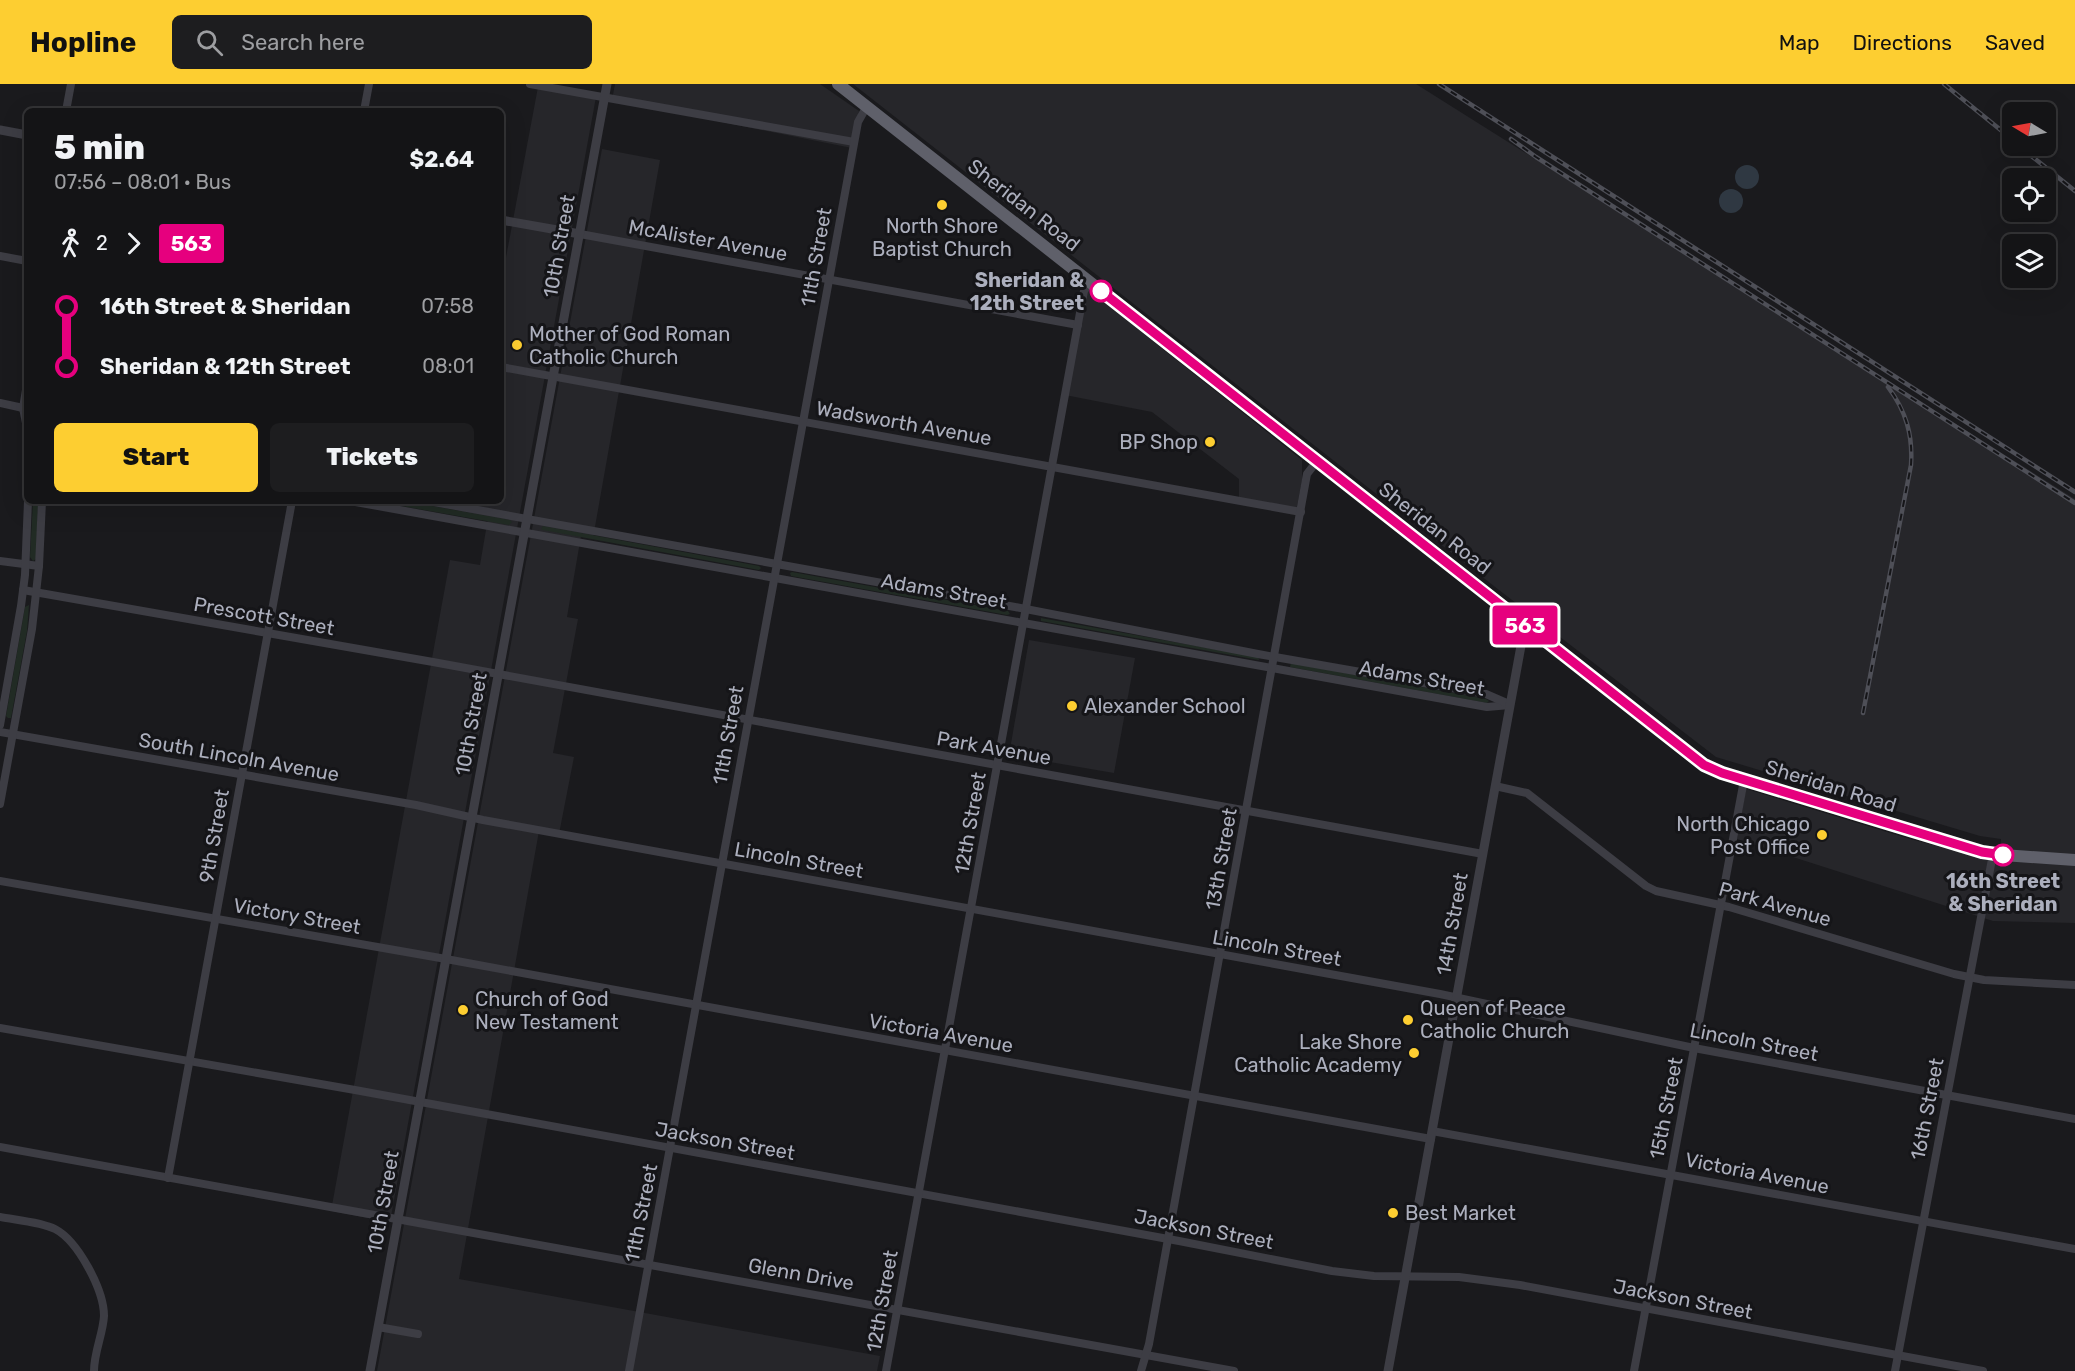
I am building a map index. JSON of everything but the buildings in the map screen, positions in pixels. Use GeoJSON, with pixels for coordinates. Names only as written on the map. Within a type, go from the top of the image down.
{"type":"FeatureCollection","features":[{"type":"Feature","properties":{"kind":"highway","name":"Sheridan Road"},"geometry":{"type":"LineString","coordinates":[[838,84],[1704,765],[1744,780],[1993,854],[2075,860]]}},
{"type":"Feature","properties":{"kind":"street"},"geometry":{"type":"LineString","coordinates":[[67,108],[71,84]]}},
{"type":"Feature","properties":{"kind":"street"},"geometry":{"type":"LineString","coordinates":[[365,108],[369,84]]}},
{"type":"Feature","properties":{"kind":"street"},"geometry":{"type":"LineString","coordinates":[[530,84],[854,142]]}},
{"type":"Feature","properties":{"kind":"street","name":"10th Street"},"geometry":{"type":"LineString","coordinates":[[370,1371],[607,84]]}},
{"type":"Feature","properties":{"kind":"street","name":"11th Street"},"geometry":{"type":"LineString","coordinates":[[628,1371],[854,142],[858,122],[867,106]]}},
{"type":"Feature","properties":{"kind":"street"},"geometry":{"type":"LineString","coordinates":[[0,130],[24,134]]}},
{"type":"Feature","properties":{"kind":"street"},"geometry":{"type":"LineString","coordinates":[[504,220],[580,234]]}},
{"type":"Feature","properties":{"kind":"street","name":"McAlister Avenue"},"geometry":{"type":"LineString","coordinates":[[580,234],[1078,325]]}},
{"type":"Feature","properties":{"kind":"street"},"geometry":{"type":"LineString","coordinates":[[0,256],[24,260]]}},
{"type":"Feature","properties":{"kind":"street","name":"12th Street"},"geometry":{"type":"LineString","coordinates":[[886,1371],[1084,291],[1090,282]]}},
{"type":"Feature","properties":{"kind":"street","name":"Wadsworth Avenue"},"geometry":{"type":"LineString","coordinates":[[504,368],[1301,512]]}},
{"type":"Feature","properties":{"kind":"street"},"geometry":{"type":"LineString","coordinates":[[24,402],[24,413]]}},
{"type":"Feature","properties":{"kind":"street"},"geometry":{"type":"LineString","coordinates":[[0,403],[23,408]]}},
{"type":"Feature","properties":{"kind":"street","name":"13th Street"},"geometry":{"type":"LineString","coordinates":[[1141,1371],[1168,1239],[1308,474],[1317,460]]}},
{"type":"Feature","properties":{"kind":"street"},"geometry":{"type":"LineString","coordinates":[[0,726],[23,590],[28,504]]}},
{"type":"Feature","properties":{"kind":"street"},"geometry":{"type":"LineString","coordinates":[[0,804],[32,629],[39,566],[42,504]]}},
{"type":"Feature","properties":{"kind":"street","name":"9th Street"},"geometry":{"type":"LineString","coordinates":[[168,1178],[291,504]]}},
{"type":"Feature","properties":{"kind":"street","name":"Adams Street"},"geometry":{"type":"LineString","coordinates":[[367,504],[1487,707],[1510,705]]}},
{"type":"Feature","properties":{"kind":"street","name":"Adams Street"},"geometry":{"type":"LineString","coordinates":[[445,504],[1486,694],[1510,705]]}},
{"type":"Feature","properties":{"kind":"street"},"geometry":{"type":"LineString","coordinates":[[0,561],[39,566]]}},
{"type":"Feature","properties":{"kind":"street","name":"Prescott Street"},"geometry":{"type":"LineString","coordinates":[[23,590],[499,675]]}},
{"type":"Feature","properties":{"kind":"street","name":"14th Street"},"geometry":{"type":"LineString","coordinates":[[1388,1371],[1525,624]]}},
{"type":"Feature","properties":{"kind":"street","name":"Park Avenue"},"geometry":{"type":"LineString","coordinates":[[499,675],[1483,854]]}},
{"type":"Feature","properties":{"kind":"street","name":"South Lincoln Avenue"},"geometry":{"type":"LineString","coordinates":[[0,732],[472,817]]}},
{"type":"Feature","properties":{"kind":"street","name":"15th Street"},"geometry":{"type":"LineString","coordinates":[[1634,1371],[1744,780]]}},
{"type":"Feature","properties":{"kind":"street","name":"Park Avenue"},"geometry":{"type":"LineString","coordinates":[[1495,786],[1527,793],[1646,886],[1656,891],[1720,905],[1970,977],[1984,980],[2075,985]]}},
{"type":"Feature","properties":{"kind":"street","name":"Lincoln Street"},"geometry":{"type":"LineString","coordinates":[[472,817],[1457,997],[1694,1048],[2075,1119]]}},
{"type":"Feature","properties":{"kind":"street","name":"16th Street"},"geometry":{"type":"LineString","coordinates":[[1895,1371],[1993,854]]}},
{"type":"Feature","properties":{"kind":"street","name":"Victory Street"},"geometry":{"type":"LineString","coordinates":[[0,881],[446,959]]}},
{"type":"Feature","properties":{"kind":"street","name":"Victoria Avenue"},"geometry":{"type":"LineString","coordinates":[[446,959],[1194,1096],[1671,1173],[2075,1249]]}},
{"type":"Feature","properties":{"kind":"street","name":"Jackson Street"},"geometry":{"type":"LineString","coordinates":[[0,1028],[420,1102],[1332,1271],[1366,1275],[1469,1278],[1520,1285],[1983,1371]]}},
{"type":"Feature","properties":{"kind":"street","name":"Glenn Drive"},"geometry":{"type":"LineString","coordinates":[[0,1146],[1234,1371]]}},
{"type":"Feature","properties":{"kind":"street"},"geometry":{"type":"LineString","coordinates":[[0,1217],[52,1227],[62,1233],[74,1246],[95,1279],[104,1317],[94,1371]]}},
{"type":"Feature","properties":{"kind":"street"},"geometry":{"type":"LineString","coordinates":[[378,1327],[418,1334]]}},
{"type":"Feature","properties":{"kind":"shaded area"},"geometry":{"type":"Polygon","coordinates":[[[615,84],[820,84],[859,111],[852,148],[612,100],[615,84]]]}},
{"type":"Feature","properties":{"kind":"shaded area"},"geometry":{"type":"Polygon","coordinates":[[[853,84],[1416,84],[2075,499],[2075,923],[1993,921],[1737,839],[1746,789],[1910,839],[1999,862],[2001,839],[1980,836],[1716,757],[853,84]]]}},
{"type":"Feature","properties":{"kind":"shaded area"},"geometry":{"type":"Polygon","coordinates":[[[538,87],[596,97],[390,1222],[331,1211],[450,560],[480,565],[488,518],[458,513],[460,504],[504,504],[504,268],[538,87]]]}},
{"type":"Feature","properties":{"kind":"shaded area"},"geometry":{"type":"Polygon","coordinates":[[[602,149],[660,160],[593,538],[581,536],[567,617],[578,619],[553,753],[574,757],[559,834],[539,831],[459,1279],[880,1356],[877,1371],[377,1371],[602,149]]]}},
{"type":"Feature","properties":{"kind":"shaded area"},"geometry":{"type":"Polygon","coordinates":[[[1747,165],[1755,169],[1759,177],[1755,185],[1747,189],[1739,185],[1735,177],[1739,169],[1747,165]]]}},
{"type":"Feature","properties":{"kind":"shaded area"},"geometry":{"type":"Polygon","coordinates":[[[1731,189],[1739,193],[1743,201],[1739,209],[1731,213],[1723,209],[1719,201],[1723,193],[1731,189]]]}},
{"type":"Feature","properties":{"kind":"shaded area"},"geometry":{"type":"Polygon","coordinates":[[[1085,287],[1302,460],[1302,480],[1296,512],[1239,499],[1239,479],[1152,412],[1065,395],[1085,287]]]}},
{"type":"Feature","properties":{"kind":"shaded area"},"geometry":{"type":"Polygon","coordinates":[[[33,504],[38,504],[36,559],[33,561],[30,557],[33,504]]]}},
{"type":"Feature","properties":{"kind":"shaded area"},"geometry":{"type":"Polygon","coordinates":[[[390,504],[422,504],[510,520],[512,522],[509,525],[390,504]]]}},
{"type":"Feature","properties":{"kind":"shaded area"},"geometry":{"type":"Polygon","coordinates":[[[543,526],[761,568],[759,570],[543,530],[541,529],[543,526]]]}},
{"type":"Feature","properties":{"kind":"shaded area"},"geometry":{"type":"Polygon","coordinates":[[[792,572],[1008,611],[1010,614],[791,576],[792,572]]]}},
{"type":"Feature","properties":{"kind":"shaded area"},"geometry":{"type":"Polygon","coordinates":[[[29,605],[27,631],[11,718],[8,718],[6,716],[25,607],[29,605]]]}},
{"type":"Feature","properties":{"kind":"shaded area"},"geometry":{"type":"Polygon","coordinates":[[[1041,618],[1258,657],[1259,660],[1041,621],[1041,618]]]}},
{"type":"Feature","properties":{"kind":"shaded area","name":"Alexander School"},"geometry":{"type":"Polygon","coordinates":[[[1029,640],[1135,658],[1114,773],[1009,755],[1029,640]]]}},
{"type":"Feature","properties":{"kind":"shaded area"},"geometry":{"type":"Polygon","coordinates":[[[1291,663],[1489,701],[1487,703],[1290,667],[1291,663]]]}},
{"type":"Feature","properties":{"kind":"railway"},"geometry":{"type":"LineString","coordinates":[[1439,84],[2075,492]]}},
{"type":"Feature","properties":{"kind":"railway"},"geometry":{"type":"LineString","coordinates":[[1944,84],[2002,131]]}},
{"type":"Feature","properties":{"kind":"railway"},"geometry":{"type":"LineString","coordinates":[[1511,139],[2075,503]]}},
{"type":"Feature","properties":{"kind":"railway"},"geometry":{"type":"LineString","coordinates":[[2031,156],[2075,191]]}},
{"type":"Feature","properties":{"kind":"railway"},"geometry":{"type":"LineString","coordinates":[[1863,713],[1911,465],[1911,444],[1907,424],[1904,414],[1888,387]]}},
{"type":"Feature","properties":{"kind":"bus line","name":"563"},"geometry":{"type":"LineString","coordinates":[[1101,291],[1704,765],[1722,773],[1842,810],[1982,852],[2003,855]]}},
{"type":"Feature","properties":{"kind":"place","name":"North Shore Baptist Church"},"geometry":{"type":"Point","coordinates":[942,205]}},
{"type":"Feature","properties":{"kind":"place","name":"Sheridan & 12th Street"},"geometry":{"type":"Point","coordinates":[1101,291]}},
{"type":"Feature","properties":{"kind":"place","name":"Mother of God Roman Catholic Church"},"geometry":{"type":"Point","coordinates":[517,345]}},
{"type":"Feature","properties":{"kind":"place","name":"BP Shop"},"geometry":{"type":"Point","coordinates":[1210,442]}},
{"type":"Feature","properties":{"kind":"place","name":"Alexander School"},"geometry":{"type":"Point","coordinates":[1072,706]}},
{"type":"Feature","properties":{"kind":"place","name":"North Chicago Post Office"},"geometry":{"type":"Point","coordinates":[1822,835]}},
{"type":"Feature","properties":{"kind":"place","name":"16th Street & Sheridan"},"geometry":{"type":"Point","coordinates":[2003,855]}},
{"type":"Feature","properties":{"kind":"place","name":"Church of God New Testament"},"geometry":{"type":"Point","coordinates":[463,1010]}},
{"type":"Feature","properties":{"kind":"place","name":"Queen of Peace Catholic Church"},"geometry":{"type":"Point","coordinates":[1408,1020]}},
{"type":"Feature","properties":{"kind":"place","name":"Lake Shore Catholic Academy"},"geometry":{"type":"Point","coordinates":[1414,1053]}},
{"type":"Feature","properties":{"kind":"place","name":"Best Market"},"geometry":{"type":"Point","coordinates":[1393,1213]}}]}
